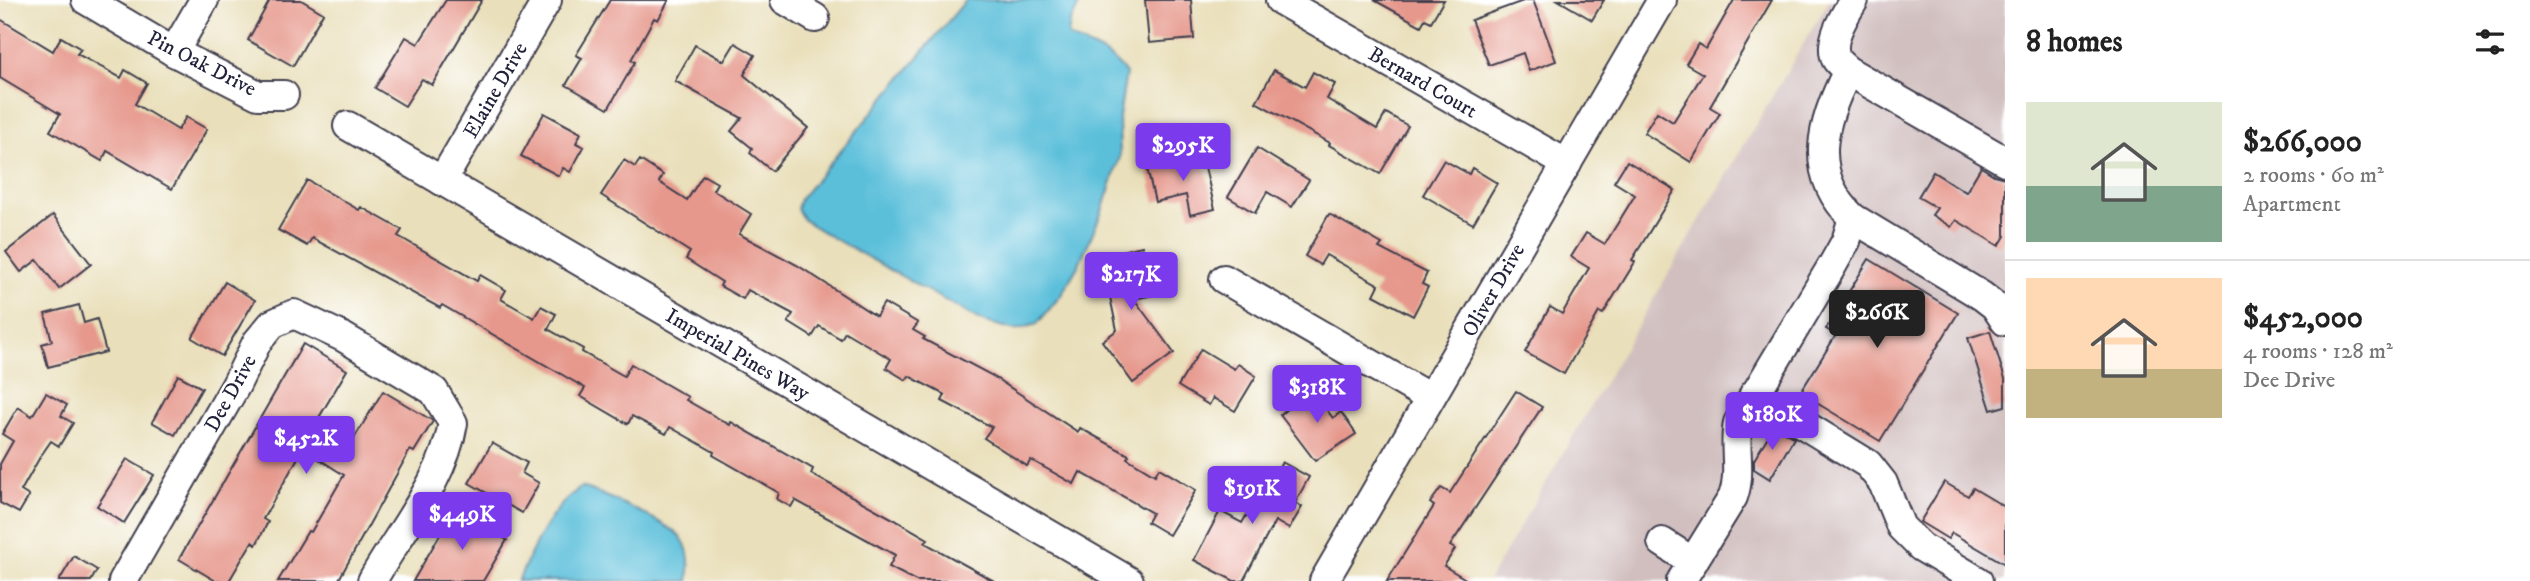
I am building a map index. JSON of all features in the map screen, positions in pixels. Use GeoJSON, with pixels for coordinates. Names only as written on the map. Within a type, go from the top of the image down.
{"type":"FeatureCollection","features":[{"type":"Feature","properties":{"kind":"street","name":"Pin Oak Drive"},"geometry":{"type":"LineString","coordinates":[[86,0],[174,52],[258,95],[284,94]]}},
{"type":"Feature","properties":{"kind":"street"},"geometry":{"type":"LineString","coordinates":[[174,52],[204,0]]}},
{"type":"Feature","properties":{"kind":"street","name":"Elaine Drive"},"geometry":{"type":"LineString","coordinates":[[442,181],[547,0]]}},
{"type":"Feature","properties":{"kind":"street"},"geometry":{"type":"LineString","coordinates":[[785,0],[815,18]]}},
{"type":"Feature","properties":{"kind":"street","name":"Bernard Court"},"geometry":{"type":"LineString","coordinates":[[1280,0],[1567,164]]}},
{"type":"Feature","properties":{"kind":"street","name":"Oliver Drive"},"geometry":{"type":"LineString","coordinates":[[1324,581],[1662,0]]}},
{"type":"Feature","properties":{"kind":"street"},"geometry":{"type":"LineString","coordinates":[[1854,0],[1842,22],[1835,45],[1837,60],[1848,71],[2005,161]]}},
{"type":"Feature","properties":{"kind":"street"},"geometry":{"type":"LineString","coordinates":[[1848,71],[1828,112],[1822,145],[1825,168],[1843,208],[1853,218],[1982,296],[1995,306],[2005,321]]}},
{"type":"Feature","properties":{"kind":"street","name":"Imperial Pines Way"},"geometry":{"type":"LineString","coordinates":[[348,126],[1129,581]]}},
{"type":"Feature","properties":{"kind":"street"},"geometry":{"type":"LineString","coordinates":[[1662,542],[1687,571],[1733,497],[1739,473],[1734,439],[1738,423],[1832,266],[1846,241],[1853,218]]}},
{"type":"Feature","properties":{"kind":"street"},"geometry":{"type":"LineString","coordinates":[[1224,279],[1430,398]]}},
{"type":"Feature","properties":{"kind":"street","name":"Dee Drive"},"geometry":{"type":"LineString","coordinates":[[123,581],[236,385],[257,342],[272,324],[294,314],[343,337],[434,391],[453,423],[449,447],[426,492],[372,581]]}},
{"type":"Feature","properties":{"kind":"street"},"geometry":{"type":"LineString","coordinates":[[1754,394],[1868,464],[1883,483],[1901,527],[1921,547],[1978,581]]}},
{"type":"Feature","properties":{"kind":"shaded area"},"geometry":{"type":"Polygon","coordinates":[[[1829,0],[2005,0],[2005,581],[1488,581],[1829,0]]]}},
{"type":"Feature","properties":{"kind":"water"},"geometry":{"type":"Polygon","coordinates":[[[966,0],[1081,0],[1070,23],[1068,35],[1105,54],[1126,74],[1119,117],[1120,157],[1101,214],[1078,266],[1061,295],[1037,324],[1015,330],[982,321],[833,238],[804,220],[797,209],[800,199],[966,0]]]}},
{"type":"Feature","properties":{"kind":"water"},"geometry":{"type":"Polygon","coordinates":[[[581,487],[635,509],[676,533],[687,548],[688,581],[518,581],[551,518],[581,487]]]}},
{"type":"Feature","properties":{"kind":"building"},"geometry":{"type":"Polygon","coordinates":[[[270,0],[301,0],[323,13],[293,66],[248,40],[270,0]]]}},
{"type":"Feature","properties":{"kind":"building"},"geometry":{"type":"Polygon","coordinates":[[[446,0],[482,0],[432,85],[422,79],[405,106],[375,88],[406,37],[418,44],[446,0]]]}},
{"type":"Feature","properties":{"kind":"building"},"geometry":{"type":"Polygon","coordinates":[[[610,0],[669,0],[658,20],[654,18],[631,60],[635,62],[608,109],[566,85],[582,58],[576,55],[610,0]]]}},
{"type":"Feature","properties":{"kind":"building"},"geometry":{"type":"Polygon","coordinates":[[[1145,0],[1191,0],[1194,39],[1149,43],[1145,0]]]}},
{"type":"Feature","properties":{"kind":"building"},"geometry":{"type":"Polygon","coordinates":[[[1374,0],[1444,0],[1431,22],[1425,19],[1421,26],[1374,0]]]}},
{"type":"Feature","properties":{"kind":"building"},"geometry":{"type":"Polygon","coordinates":[[[1526,0],[1533,0],[1556,61],[1529,71],[1523,53],[1489,65],[1471,20],[1526,0]]]}},
{"type":"Feature","properties":{"kind":"building"},"geometry":{"type":"Polygon","coordinates":[[[1558,0],[1604,0],[1592,20],[1558,0]]]}},
{"type":"Feature","properties":{"kind":"building"},"geometry":{"type":"Polygon","coordinates":[[[1734,0],[1772,0],[1710,107],[1720,113],[1691,162],[1644,133],[1657,112],[1673,122],[1703,74],[1686,64],[1698,44],[1706,49],[1734,0]]]}},
{"type":"Feature","properties":{"kind":"building"},"geometry":{"type":"Polygon","coordinates":[[[0,19],[53,51],[61,37],[81,49],[77,54],[121,78],[125,70],[147,83],[135,104],[178,130],[186,117],[207,129],[172,189],[107,151],[102,161],[50,131],[60,114],[0,78],[0,19]]]}},
{"type":"Feature","properties":{"kind":"building"},"geometry":{"type":"Polygon","coordinates":[[[735,43],[755,55],[744,75],[808,128],[772,171],[750,153],[752,148],[731,131],[742,118],[675,81],[695,45],[724,61],[735,43]]]}},
{"type":"Feature","properties":{"kind":"building"},"geometry":{"type":"Polygon","coordinates":[[[1274,70],[1305,87],[1313,72],[1335,84],[1327,99],[1377,129],[1386,113],[1408,126],[1380,174],[1256,102],[1274,70]]]}},
{"type":"Feature","properties":{"kind":"building"},"geometry":{"type":"Polygon","coordinates":[[[544,113],[581,133],[576,143],[584,147],[570,172],[563,168],[559,176],[521,156],[544,113]]]}},
{"type":"Feature","properties":{"kind":"building"},"geometry":{"type":"Polygon","coordinates":[[[1257,148],[1309,180],[1292,207],[1267,192],[1255,213],[1228,197],[1257,148]]]}},
{"type":"Feature","properties":{"kind":"building"},"geometry":{"type":"Polygon","coordinates":[[[1202,155],[1215,209],[1190,215],[1186,195],[1155,202],[1147,168],[1202,155]]]}},
{"type":"Feature","properties":{"kind":"building"},"geometry":{"type":"Polygon","coordinates":[[[624,160],[635,167],[640,160],[663,175],[659,182],[687,200],[703,175],[717,183],[713,190],[751,214],[739,234],[797,265],[876,316],[884,303],[918,323],[913,330],[925,337],[923,339],[991,375],[1078,432],[1080,428],[1129,455],[1127,458],[1155,475],[1159,468],[1196,490],[1169,535],[1147,522],[1152,513],[1080,472],[1074,484],[1031,460],[1027,466],[984,438],[992,427],[942,401],[945,395],[909,376],[906,380],[886,368],[891,359],[845,332],[841,339],[819,326],[812,337],[788,322],[793,314],[748,290],[743,299],[720,286],[722,282],[686,259],[690,252],[601,195],[624,160]]]}},
{"type":"Feature","properties":{"kind":"building"},"geometry":{"type":"Polygon","coordinates":[[[1444,160],[1469,174],[1472,168],[1497,183],[1473,224],[1423,195],[1444,160]]]}},
{"type":"Feature","properties":{"kind":"building"},"geometry":{"type":"Polygon","coordinates":[[[1627,161],[1675,190],[1632,260],[1635,262],[1603,314],[1599,312],[1564,374],[1525,352],[1550,307],[1562,314],[1589,268],[1571,257],[1586,233],[1605,244],[1635,195],[1614,182],[1627,161]]]}},
{"type":"Feature","properties":{"kind":"building"},"geometry":{"type":"Polygon","coordinates":[[[1981,167],[2005,178],[2005,236],[1999,246],[1956,220],[1951,227],[1932,215],[1937,208],[1918,197],[1933,172],[1966,192],[1981,167]]]}},
{"type":"Feature","properties":{"kind":"building"},"geometry":{"type":"Polygon","coordinates":[[[307,180],[359,210],[361,207],[402,230],[398,236],[477,281],[480,275],[506,290],[501,299],[534,318],[541,306],[556,314],[548,329],[583,349],[582,352],[624,376],[631,364],[688,397],[686,400],[730,425],[731,422],[813,469],[811,474],[928,539],[925,543],[994,581],[916,581],[889,567],[895,555],[795,500],[791,507],[777,499],[779,493],[670,427],[666,434],[632,416],[628,424],[580,396],[585,388],[442,305],[440,308],[312,238],[307,246],[278,230],[307,180]]]}},
{"type":"Feature","properties":{"kind":"building"},"geometry":{"type":"Polygon","coordinates":[[[1329,214],[1382,244],[1379,248],[1427,273],[1422,284],[1428,287],[1413,316],[1374,295],[1379,285],[1326,255],[1320,265],[1305,256],[1329,214]]]}},
{"type":"Feature","properties":{"kind":"building"},"geometry":{"type":"Polygon","coordinates":[[[53,215],[91,264],[59,289],[37,260],[21,272],[6,252],[53,215]]]}},
{"type":"Feature","properties":{"kind":"building"},"geometry":{"type":"Polygon","coordinates":[[[1142,246],[1154,295],[1134,299],[1174,353],[1133,383],[1102,341],[1117,330],[1109,292],[1100,293],[1092,258],[1142,246]]]}},
{"type":"Feature","properties":{"kind":"building"},"geometry":{"type":"Polygon","coordinates":[[[1869,259],[1958,313],[1880,441],[1800,393],[1836,335],[1826,329],[1869,259]]]}},
{"type":"Feature","properties":{"kind":"building"},"geometry":{"type":"Polygon","coordinates":[[[225,282],[255,300],[222,356],[192,338],[225,282]]]}},
{"type":"Feature","properties":{"kind":"building"},"geometry":{"type":"Polygon","coordinates":[[[79,305],[84,323],[97,319],[106,352],[48,367],[42,344],[52,341],[45,314],[79,305]]]}},
{"type":"Feature","properties":{"kind":"building"},"geometry":{"type":"Polygon","coordinates":[[[1990,331],[2005,379],[2005,406],[1991,410],[1968,338],[1990,331]]]}},
{"type":"Feature","properties":{"kind":"building"},"geometry":{"type":"Polygon","coordinates":[[[303,344],[347,370],[314,426],[346,445],[350,439],[353,440],[383,391],[433,421],[414,452],[410,450],[338,581],[278,581],[308,531],[311,532],[344,475],[303,449],[263,519],[268,522],[256,545],[252,542],[229,581],[216,581],[179,559],[303,344]]]}},
{"type":"Feature","properties":{"kind":"building"},"geometry":{"type":"Polygon","coordinates":[[[1201,349],[1234,369],[1238,364],[1256,376],[1235,411],[1213,398],[1209,405],[1178,386],[1201,349]]]}},
{"type":"Feature","properties":{"kind":"building"},"geometry":{"type":"Polygon","coordinates":[[[178,375],[202,388],[175,435],[152,422],[178,375]]]}},
{"type":"Feature","properties":{"kind":"building"},"geometry":{"type":"Polygon","coordinates":[[[1310,388],[1333,418],[1341,412],[1356,434],[1315,461],[1280,415],[1310,388]]]}},
{"type":"Feature","properties":{"kind":"building"},"geometry":{"type":"Polygon","coordinates":[[[1516,391],[1542,407],[1450,546],[1455,549],[1444,566],[1469,581],[1387,581],[1434,506],[1430,503],[1441,488],[1450,493],[1516,391]]]}},
{"type":"Feature","properties":{"kind":"building"},"geometry":{"type":"Polygon","coordinates":[[[46,393],[67,405],[61,416],[73,423],[59,446],[51,441],[40,457],[21,491],[29,496],[19,513],[0,503],[0,464],[13,441],[2,434],[18,407],[32,416],[46,393]]]}},
{"type":"Feature","properties":{"kind":"building"},"geometry":{"type":"Polygon","coordinates":[[[1774,426],[1794,438],[1770,479],[1754,469],[1754,460],[1774,426]]]}},
{"type":"Feature","properties":{"kind":"building"},"geometry":{"type":"Polygon","coordinates":[[[492,443],[527,463],[522,473],[539,483],[522,513],[469,483],[492,443]]]}},
{"type":"Feature","properties":{"kind":"building"},"geometry":{"type":"Polygon","coordinates":[[[127,459],[154,475],[124,523],[97,506],[127,459]]]}},
{"type":"Feature","properties":{"kind":"building"},"geometry":{"type":"Polygon","coordinates":[[[1282,462],[1309,477],[1295,503],[1302,507],[1289,529],[1275,521],[1243,581],[1234,581],[1194,560],[1220,511],[1242,523],[1272,472],[1276,474],[1282,462]]]}},
{"type":"Feature","properties":{"kind":"building"},"geometry":{"type":"Polygon","coordinates":[[[1944,482],[1968,496],[1973,488],[2005,507],[2005,564],[1952,533],[1948,539],[1920,522],[1944,482]]]}},
{"type":"Feature","properties":{"kind":"building"},"geometry":{"type":"Polygon","coordinates":[[[455,509],[507,540],[483,581],[413,581],[455,509]]]}},
{"type":"Feature","properties":{"kind":"building"},"geometry":{"type":"Polygon","coordinates":[[[74,556],[97,570],[91,581],[59,581],[74,556]]]}}]}
